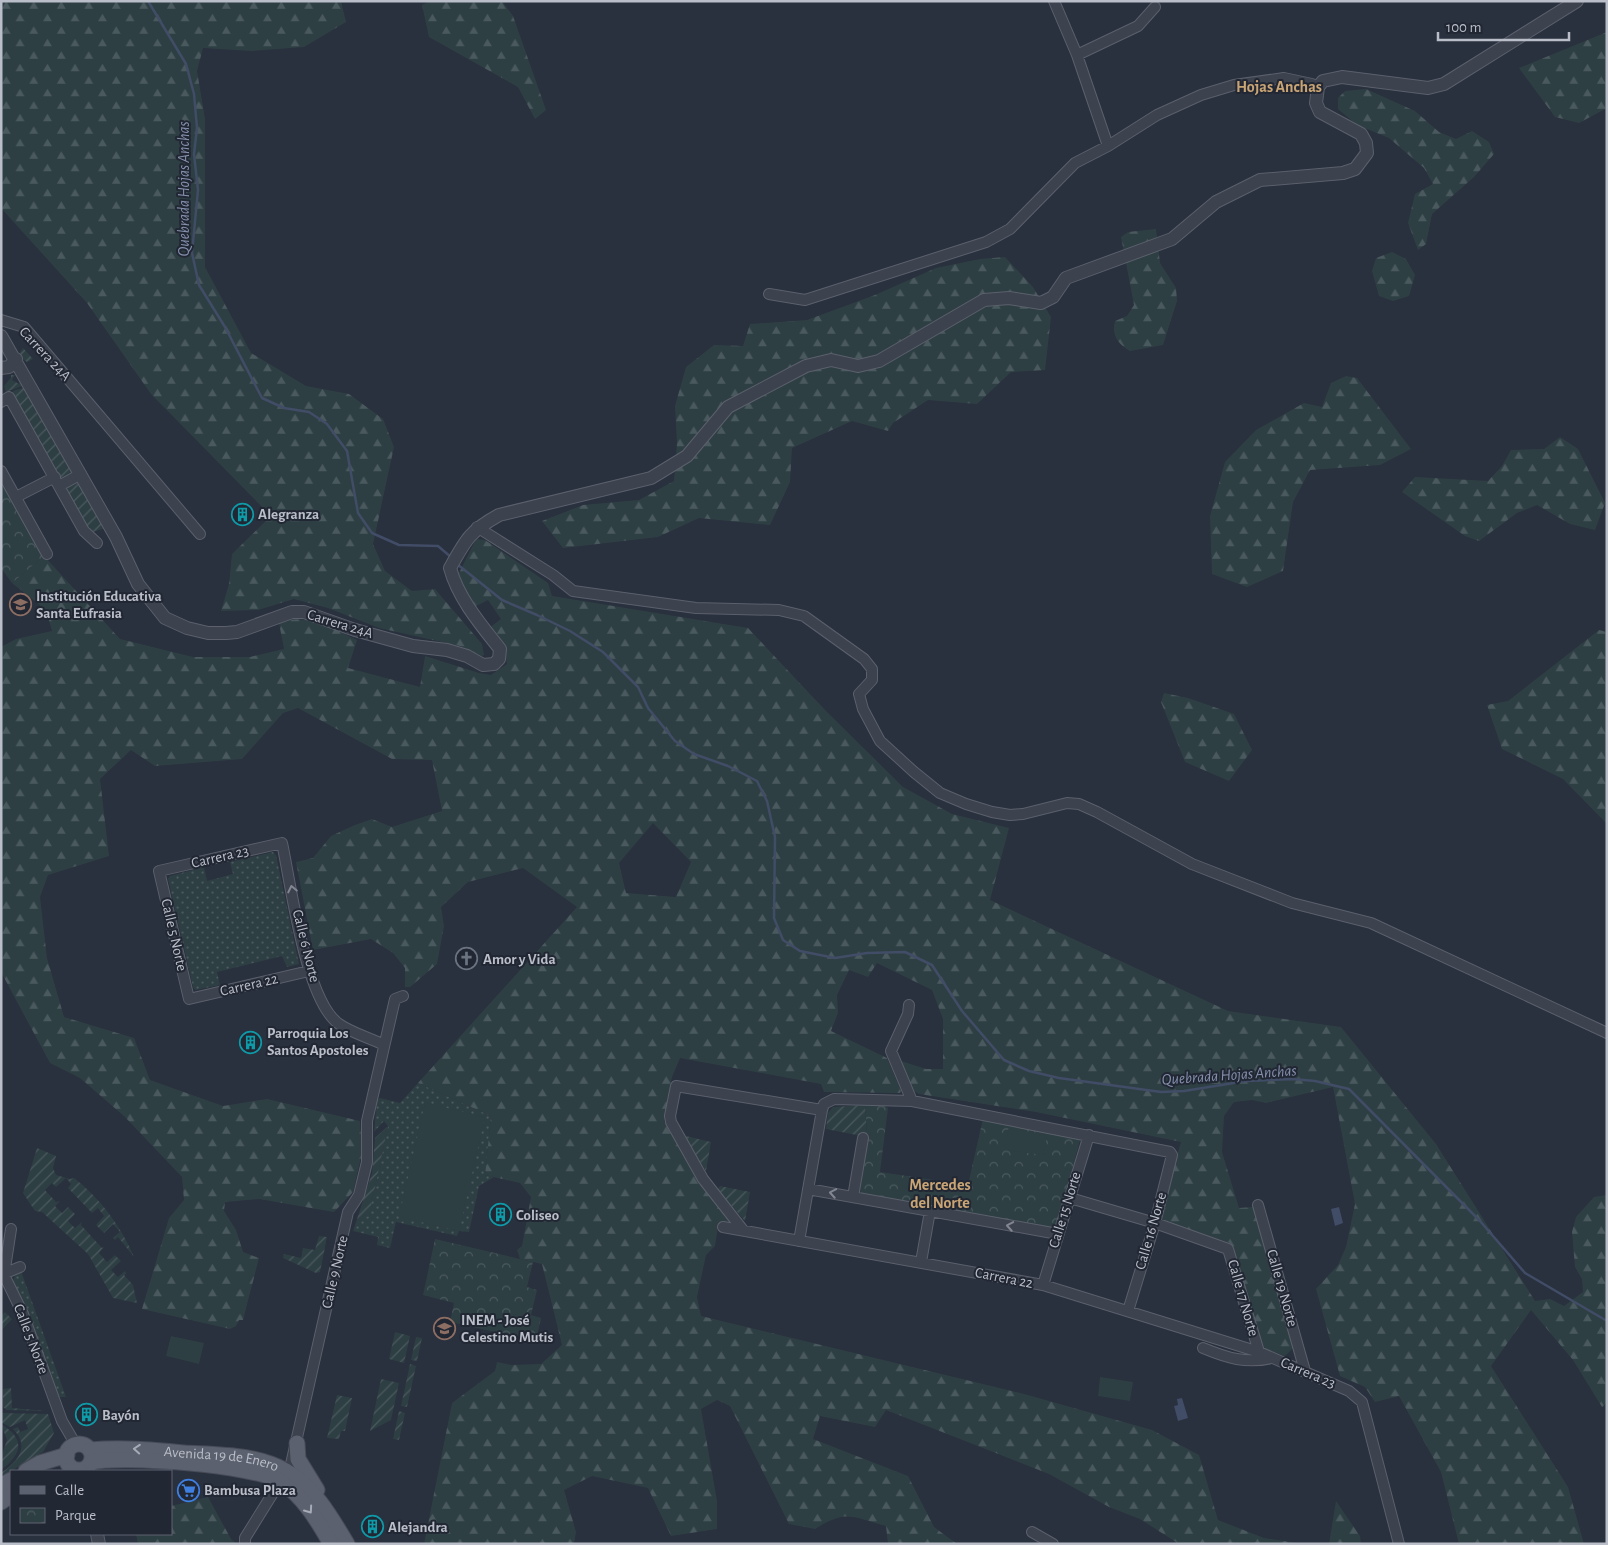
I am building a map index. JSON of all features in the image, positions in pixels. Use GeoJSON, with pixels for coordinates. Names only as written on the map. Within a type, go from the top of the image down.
{"type":"FeatureCollection","features":[{"type":"Feature","properties":{"kind":"main road"},"geometry":{"type":"LineString","coordinates":[[297,1443],[298,1459],[327,1509]]}},
{"type":"Feature","properties":{"kind":"main road","name":"Avenida 19 de Enero"},"geometry":{"type":"LineString","coordinates":[[28,1470],[40,1463],[77,1461],[117,1448],[245,1457],[284,1476],[327,1509],[347,1544]]}},
{"type":"Feature","properties":{"kind":"main road","name":"Avenida 19 de Enero"},"geometry":{"type":"LineString","coordinates":[[284,1476],[331,1544]]}},
{"type":"Feature","properties":{"kind":"street"},"geometry":{"type":"LineString","coordinates":[[1054,1],[1077,56],[1108,146]]}},
{"type":"Feature","properties":{"kind":"street"},"geometry":{"type":"LineString","coordinates":[[1577,1],[1444,84],[1428,88],[1342,76],[1323,81],[1318,87],[1316,103],[1320,112],[1362,134],[1366,143],[1367,153],[1355,170],[1343,173],[1260,180],[1216,202],[1172,239],[1066,278],[1053,297],[1041,303],[1008,298],[984,300],[879,361],[858,366],[831,360],[806,366],[728,407],[687,456],[651,478],[499,515],[477,527],[553,575],[574,592],[696,608],[779,610],[804,616],[864,659],[872,669],[872,680],[859,694],[863,709],[880,741],[940,793],[975,807],[1010,815],[1023,814],[1067,803],[1079,804],[1192,864],[1292,903],[1371,923],[1607,1033]]}},
{"type":"Feature","properties":{"kind":"street"},"geometry":{"type":"LineString","coordinates":[[1077,56],[1138,26],[1155,7]]}},
{"type":"Feature","properties":{"kind":"street"},"geometry":{"type":"LineString","coordinates":[[769,294],[806,300],[986,242],[1010,229],[1075,163],[1108,146],[1157,115],[1200,95],[1234,85],[1284,78],[1318,87]]}},
{"type":"Feature","properties":{"kind":"street","name":"Carrera 24A"},"geometry":{"type":"LineString","coordinates":[[1,320],[24,327],[200,534]]}},
{"type":"Feature","properties":{"kind":"street","name":"Carrera 24A"},"geometry":{"type":"LineString","coordinates":[[1,336],[16,359],[116,537],[143,592],[165,618],[187,628],[208,633],[237,632],[280,615],[304,612],[413,646],[447,650],[467,656],[483,665],[494,664],[499,659],[500,649],[454,583],[450,568],[466,539],[477,527]]}},
{"type":"Feature","properties":{"kind":"street","name":"Carrera 24A"},"geometry":{"type":"LineString","coordinates":[[1,368],[8,367],[16,359]]}},
{"type":"Feature","properties":{"kind":"street"},"geometry":{"type":"LineString","coordinates":[[1,402],[9,397],[84,531],[97,543]]}},
{"type":"Feature","properties":{"kind":"street"},"geometry":{"type":"LineString","coordinates":[[1,471],[47,554]]}},
{"type":"Feature","properties":{"kind":"street"},"geometry":{"type":"LineString","coordinates":[[16,497],[80,474]]}},
{"type":"Feature","properties":{"kind":"street","name":"Carrera 23"},"geometry":{"type":"LineString","coordinates":[[159,871],[282,843]]}},
{"type":"Feature","properties":{"kind":"street","name":"Calle 6 Norte"},"geometry":{"type":"LineString","coordinates":[[282,843],[309,971],[325,1009],[338,1023],[384,1045]]}},
{"type":"Feature","properties":{"kind":"street","name":"Calle 5 Norte"},"geometry":{"type":"LineString","coordinates":[[159,871],[189,999]]}},
{"type":"Feature","properties":{"kind":"street","name":"Carrera 22"},"geometry":{"type":"LineString","coordinates":[[189,999],[309,971]]}},
{"type":"Feature","properties":{"kind":"street","name":"Calle 9 Norte"},"geometry":{"type":"LineString","coordinates":[[245,1544],[245,1538],[284,1476],[297,1443],[348,1212],[359,1195],[367,1162],[368,1121],[384,1045],[395,999],[403,996]]}},
{"type":"Feature","properties":{"kind":"street"},"geometry":{"type":"LineString","coordinates":[[909,1005],[908,1014],[891,1051],[912,1101]]}},
{"type":"Feature","properties":{"kind":"street"},"geometry":{"type":"LineString","coordinates":[[743,1230],[703,1178],[673,1126],[670,1116],[676,1086],[822,1110]]}},
{"type":"Feature","properties":{"kind":"street"},"geometry":{"type":"LineString","coordinates":[[799,1241],[822,1110],[824,1104],[834,1099],[912,1101],[1089,1135]]}},
{"type":"Feature","properties":{"kind":"street","name":"Calle 16 Norte"},"geometry":{"type":"LineString","coordinates":[[1089,1135],[1170,1152],[1172,1155],[1155,1223],[1128,1311]]}},
{"type":"Feature","properties":{"kind":"street","name":"Calle 15 Norte"},"geometry":{"type":"LineString","coordinates":[[1043,1285],[1089,1135]]}},
{"type":"Feature","properties":{"kind":"street"},"geometry":{"type":"LineString","coordinates":[[853,1197],[863,1138]]}},
{"type":"Feature","properties":{"kind":"street"},"geometry":{"type":"LineString","coordinates":[[808,1189],[1058,1234]]}},
{"type":"Feature","properties":{"kind":"street"},"geometry":{"type":"LineString","coordinates":[[1070,1198],[1155,1223]]}},
{"type":"Feature","properties":{"kind":"street","name":"Calle 19 Norte"},"geometry":{"type":"LineString","coordinates":[[1258,1205],[1305,1372]]}},
{"type":"Feature","properties":{"kind":"street"},"geometry":{"type":"LineString","coordinates":[[921,1262],[930,1211]]}},
{"type":"Feature","properties":{"kind":"street","name":"Calle 17 Norte"},"geometry":{"type":"LineString","coordinates":[[1155,1223],[1224,1246],[1230,1253],[1259,1352]]}},
{"type":"Feature","properties":{"kind":"street","name":"Carrera 22"},"geometry":{"type":"LineString","coordinates":[[723,1227],[1043,1285],[1259,1352]]}},
{"type":"Feature","properties":{"kind":"street"},"geometry":{"type":"LineString","coordinates":[[3,1275],[11,1229]]}},
{"type":"Feature","properties":{"kind":"street"},"geometry":{"type":"LineString","coordinates":[[3,1275],[20,1267]]}},
{"type":"Feature","properties":{"kind":"street","name":"Calle 5 Norte"},"geometry":{"type":"LineString","coordinates":[[3,1275],[23,1314],[77,1461]]}},
{"type":"Feature","properties":{"kind":"street"},"geometry":{"type":"LineString","coordinates":[[1203,1348],[1227,1358],[1245,1361],[1272,1358]]}},
{"type":"Feature","properties":{"kind":"street","name":"Carrera 23"},"geometry":{"type":"LineString","coordinates":[[1259,1352],[1357,1396],[1366,1413],[1399,1544]]}},
{"type":"Feature","properties":{"kind":"street"},"geometry":{"type":"LineString","coordinates":[[1032,1532],[1053,1544]]}},
{"type":"Feature","properties":{"kind":"green space"},"geometry":{"type":"Polygon","coordinates":[[[1,1],[341,1],[346,22],[304,47],[252,51],[203,48],[197,71],[205,119],[205,267],[251,353],[306,386],[349,394],[383,419],[394,447],[373,544],[385,571],[412,591],[435,589],[482,644],[484,655],[482,656],[460,646],[379,628],[328,608],[294,599],[258,610],[221,611],[229,584],[232,554],[271,516],[151,394],[87,303],[1,208],[1,1]]]}},
{"type":"Feature","properties":{"kind":"green space"},"geometry":{"type":"Polygon","coordinates":[[[430,1],[502,1],[513,16],[546,110],[535,119],[518,87],[429,37],[422,5],[430,1]]]}},
{"type":"Feature","properties":{"kind":"green space"},"geometry":{"type":"Polygon","coordinates":[[[1607,32],[1607,108],[1579,123],[1555,117],[1519,68],[1607,32]]]}},
{"type":"Feature","properties":{"kind":"green space"},"geometry":{"type":"Polygon","coordinates":[[[1366,89],[1415,111],[1439,132],[1456,139],[1472,131],[1489,142],[1494,154],[1474,177],[1432,214],[1426,244],[1418,250],[1408,223],[1415,194],[1433,184],[1424,168],[1389,138],[1357,125],[1338,109],[1338,98],[1345,91],[1366,89]]]}},
{"type":"Feature","properties":{"kind":"green space"},"geometry":{"type":"Polygon","coordinates":[[[1156,229],[1160,263],[1176,288],[1177,301],[1163,345],[1130,351],[1116,339],[1114,331],[1115,321],[1127,316],[1134,305],[1121,237],[1128,232],[1156,229]]]}},
{"type":"Feature","properties":{"kind":"green space"},"geometry":{"type":"Polygon","coordinates":[[[1392,252],[1406,259],[1415,275],[1409,296],[1393,301],[1379,296],[1372,271],[1376,258],[1392,252]]]}},
{"type":"Feature","properties":{"kind":"green space"},"geometry":{"type":"Polygon","coordinates":[[[1005,257],[1033,287],[1051,317],[1045,370],[1011,372],[977,404],[928,400],[893,423],[888,431],[852,421],[792,448],[790,482],[770,525],[699,518],[658,537],[563,548],[542,521],[583,505],[639,500],[674,481],[677,443],[675,406],[686,367],[714,345],[743,346],[750,324],[807,320],[875,295],[936,268],[980,259],[1005,257]]]}},
{"type":"Feature","properties":{"kind":"green space"},"geometry":{"type":"Polygon","coordinates":[[[23,348],[33,359],[27,362],[21,358],[20,352],[23,348]]]}},
{"type":"Feature","properties":{"kind":"green space"},"geometry":{"type":"Polygon","coordinates":[[[11,375],[15,375],[12,380],[19,384],[22,380],[25,385],[6,392],[4,386],[11,378],[11,375]]]}},
{"type":"Feature","properties":{"kind":"green space"},"geometry":{"type":"Polygon","coordinates":[[[1346,376],[1357,378],[1411,449],[1380,465],[1310,470],[1293,502],[1283,571],[1247,587],[1212,574],[1210,516],[1225,462],[1256,430],[1304,403],[1322,407],[1331,383],[1346,376]]]}},
{"type":"Feature","properties":{"kind":"green space"},"geometry":{"type":"Polygon","coordinates":[[[26,387],[73,471],[67,477],[59,478],[11,393],[26,387]]]}},
{"type":"Feature","properties":{"kind":"green space"},"geometry":{"type":"Polygon","coordinates":[[[1560,437],[1578,449],[1605,503],[1595,530],[1570,524],[1537,505],[1517,513],[1479,541],[1465,536],[1402,492],[1415,477],[1488,481],[1502,466],[1511,450],[1544,449],[1560,437]]]}},
{"type":"Feature","properties":{"kind":"green space"},"geometry":{"type":"Polygon","coordinates":[[[1,477],[44,556],[12,583],[1,568],[1,477]]]}},
{"type":"Feature","properties":{"kind":"green space"},"geometry":{"type":"Polygon","coordinates":[[[73,482],[80,484],[105,528],[93,532],[87,528],[65,487],[73,482]]]}},
{"type":"Feature","properties":{"kind":"green space"},"geometry":{"type":"Polygon","coordinates":[[[476,539],[485,540],[548,583],[552,596],[748,628],[826,711],[903,787],[952,814],[1009,828],[990,900],[1228,1011],[1341,1027],[1436,1144],[1535,1301],[1550,1299],[1564,1306],[1583,1292],[1582,1279],[1575,1267],[1572,1232],[1576,1217],[1594,1197],[1607,1195],[1607,1403],[1602,1407],[1573,1360],[1531,1310],[1491,1366],[1568,1487],[1584,1544],[1459,1544],[1441,1472],[1399,1396],[1375,1402],[1365,1387],[1340,1376],[1316,1289],[1338,1265],[1346,1247],[1355,1204],[1333,1087],[1266,1103],[1252,1100],[1234,1102],[1224,1116],[1222,1152],[1239,1208],[1253,1207],[1294,1347],[1285,1356],[1263,1348],[1230,1243],[1160,1220],[1159,1216],[1181,1142],[1036,1112],[919,1094],[914,1091],[899,1063],[901,1061],[926,1069],[943,1069],[943,1019],[932,990],[877,963],[868,977],[849,970],[837,995],[838,1013],[831,1031],[887,1058],[901,1091],[900,1093],[824,1092],[821,1084],[680,1058],[672,1077],[664,1121],[703,1188],[732,1223],[724,1221],[718,1226],[715,1246],[706,1255],[697,1297],[701,1316],[1024,1394],[1152,1430],[1199,1455],[1218,1520],[1264,1538],[1305,1544],[1179,1544],[1140,1519],[1109,1507],[1049,1474],[886,1410],[875,1427],[820,1416],[813,1439],[908,1476],[934,1527],[957,1544],[888,1544],[886,1526],[850,1517],[835,1519],[815,1529],[789,1524],[730,1406],[717,1400],[701,1409],[717,1501],[717,1529],[671,1536],[648,1488],[592,1476],[564,1490],[576,1532],[574,1544],[424,1544],[452,1403],[495,1371],[497,1362],[511,1365],[541,1364],[562,1345],[542,1264],[520,1259],[517,1250],[522,1246],[531,1197],[520,1183],[485,1175],[491,1116],[418,1083],[577,907],[523,868],[468,882],[441,907],[444,926],[437,964],[410,987],[405,987],[405,968],[393,953],[371,939],[313,950],[296,862],[313,858],[331,836],[372,819],[392,827],[442,811],[432,760],[392,759],[298,708],[283,713],[242,759],[155,766],[131,750],[100,779],[109,856],[48,875],[40,897],[47,958],[64,1017],[134,1038],[150,1080],[223,1106],[267,1099],[360,1121],[362,1153],[353,1192],[334,1212],[259,1199],[225,1202],[224,1211],[236,1230],[243,1252],[259,1258],[243,1320],[239,1320],[236,1326],[230,1329],[142,1309],[169,1218],[184,1200],[182,1177],[125,1117],[80,1078],[50,1063],[1,972],[1,647],[16,639],[52,631],[46,610],[12,583],[44,556],[120,639],[193,657],[250,657],[284,649],[279,623],[299,619],[309,620],[328,626],[357,640],[348,668],[420,687],[425,656],[491,675],[507,664],[505,650],[489,628],[501,619],[488,600],[474,607],[458,575],[476,539]],[[653,823],[619,863],[626,893],[676,897],[691,862],[653,823]]]}},
{"type":"Feature","properties":{"kind":"green space"},"geometry":{"type":"Polygon","coordinates":[[[1599,630],[1607,632],[1607,824],[1563,779],[1502,749],[1487,705],[1508,701],[1599,630]]]}},
{"type":"Feature","properties":{"kind":"green space"},"geometry":{"type":"Polygon","coordinates":[[[1164,693],[1188,698],[1234,714],[1252,750],[1229,781],[1185,762],[1161,702],[1164,693]]]}},
{"type":"Feature","properties":{"kind":"green space"},"geometry":{"type":"Polygon","coordinates":[[[273,852],[276,855],[299,964],[287,967],[282,956],[217,972],[220,985],[195,990],[168,879],[170,876],[204,867],[207,881],[233,874],[230,862],[273,852]]]}},
{"type":"Feature","properties":{"kind":"green space"},"geometry":{"type":"Polygon","coordinates":[[[418,1083],[491,1116],[485,1175],[494,1177],[479,1186],[469,1232],[459,1231],[457,1236],[396,1222],[390,1248],[377,1245],[378,1237],[353,1231],[357,1219],[369,1215],[388,1126],[384,1121],[374,1132],[377,1100],[380,1098],[400,1103],[418,1083]]]}},
{"type":"Feature","properties":{"kind":"green space"},"geometry":{"type":"Polygon","coordinates":[[[425,1103],[485,1117],[459,1231],[399,1217],[425,1103]]]}},
{"type":"Feature","properties":{"kind":"green space"},"geometry":{"type":"Polygon","coordinates":[[[881,1104],[888,1108],[880,1172],[968,1185],[984,1114],[1077,1129],[1080,1140],[1057,1225],[1049,1228],[860,1195],[867,1134],[865,1105],[881,1104]]]}},
{"type":"Feature","properties":{"kind":"green space"},"geometry":{"type":"Polygon","coordinates":[[[865,1105],[867,1137],[826,1129],[828,1113],[833,1107],[865,1105]]]}},
{"type":"Feature","properties":{"kind":"green space"},"geometry":{"type":"Polygon","coordinates":[[[388,1126],[369,1216],[357,1219],[372,1173],[375,1138],[388,1126]]]}},
{"type":"Feature","properties":{"kind":"green space"},"geometry":{"type":"Polygon","coordinates":[[[1008,1129],[1047,1134],[1044,1155],[1005,1150],[1008,1129]]]}},
{"type":"Feature","properties":{"kind":"green space"},"geometry":{"type":"Polygon","coordinates":[[[684,1137],[711,1142],[706,1171],[684,1137]]]}},
{"type":"Feature","properties":{"kind":"green space"},"geometry":{"type":"Polygon","coordinates":[[[37,1148],[56,1156],[53,1168],[56,1175],[70,1179],[74,1178],[84,1186],[109,1213],[123,1234],[134,1257],[118,1237],[115,1240],[113,1238],[120,1232],[113,1224],[104,1233],[96,1225],[104,1216],[98,1208],[92,1213],[68,1188],[71,1184],[66,1178],[56,1187],[52,1183],[45,1190],[56,1202],[60,1201],[55,1206],[62,1213],[68,1207],[75,1214],[68,1221],[75,1228],[82,1222],[81,1225],[102,1248],[104,1247],[99,1253],[107,1262],[115,1255],[121,1261],[111,1270],[118,1277],[125,1271],[124,1275],[133,1285],[137,1303],[113,1298],[88,1254],[42,1212],[35,1211],[23,1193],[37,1148]]]}},
{"type":"Feature","properties":{"kind":"green space"},"geometry":{"type":"Polygon","coordinates":[[[720,1186],[750,1192],[745,1221],[717,1189],[720,1186]]]}},
{"type":"Feature","properties":{"kind":"green space"},"geometry":{"type":"Polygon","coordinates":[[[319,1236],[327,1237],[320,1272],[316,1273],[283,1258],[284,1254],[301,1258],[303,1248],[315,1250],[319,1236]]]}},
{"type":"Feature","properties":{"kind":"green space"},"geometry":{"type":"Polygon","coordinates":[[[435,1239],[533,1262],[527,1287],[537,1290],[531,1315],[541,1318],[536,1341],[450,1322],[454,1303],[423,1295],[435,1239]]]}},
{"type":"Feature","properties":{"kind":"green space"},"geometry":{"type":"Polygon","coordinates":[[[21,1271],[66,1397],[58,1397],[13,1280],[16,1274],[21,1271]]]}},
{"type":"Feature","properties":{"kind":"green space"},"geometry":{"type":"Polygon","coordinates":[[[5,1312],[12,1319],[1,1331],[1,1316],[5,1312]]]}},
{"type":"Feature","properties":{"kind":"green space"},"geometry":{"type":"Polygon","coordinates":[[[395,1332],[410,1336],[404,1363],[389,1359],[395,1332]]]}},
{"type":"Feature","properties":{"kind":"green space"},"geometry":{"type":"Polygon","coordinates":[[[171,1336],[204,1343],[199,1364],[166,1356],[171,1336]]]}},
{"type":"Feature","properties":{"kind":"green space"},"geometry":{"type":"Polygon","coordinates":[[[416,1337],[422,1338],[417,1361],[411,1360],[416,1337]]]}},
{"type":"Feature","properties":{"kind":"green space"},"geometry":{"type":"Polygon","coordinates":[[[410,1364],[416,1366],[407,1407],[401,1406],[410,1364]]]}},
{"type":"Feature","properties":{"kind":"green space"},"geometry":{"type":"Polygon","coordinates":[[[1100,1377],[1133,1382],[1130,1401],[1098,1396],[1100,1377]]]}},
{"type":"Feature","properties":{"kind":"green space"},"geometry":{"type":"Polygon","coordinates":[[[381,1379],[399,1383],[391,1420],[370,1431],[381,1379]]]}},
{"type":"Feature","properties":{"kind":"green space"},"geometry":{"type":"Polygon","coordinates":[[[11,1388],[12,1408],[46,1411],[7,1410],[3,1407],[3,1389],[11,1388]]]}},
{"type":"Feature","properties":{"kind":"green space"},"geometry":{"type":"Polygon","coordinates":[[[337,1395],[352,1398],[345,1431],[341,1431],[339,1439],[327,1438],[337,1395]]]}},
{"type":"Feature","properties":{"kind":"green space"},"geometry":{"type":"Polygon","coordinates":[[[399,1411],[405,1413],[399,1440],[393,1439],[399,1411]]]}},
{"type":"Feature","properties":{"kind":"green space"},"geometry":{"type":"Polygon","coordinates":[[[1,1413],[48,1414],[54,1433],[43,1452],[1,1477],[1,1473],[20,1454],[21,1442],[13,1429],[18,1427],[20,1432],[28,1429],[25,1420],[10,1427],[1,1422],[1,1413]]]}},
{"type":"Feature","properties":{"kind":"green space"},"geometry":{"type":"Polygon","coordinates":[[[1,1424],[14,1435],[18,1441],[18,1447],[13,1458],[1,1470],[1,1457],[7,1440],[1,1424]]]}},
{"type":"Feature","properties":{"kind":"green space"},"geometry":{"type":"Polygon","coordinates":[[[208,1497],[231,1539],[237,1544],[138,1544],[136,1535],[172,1535],[172,1506],[208,1497]]]}},
{"type":"Feature","properties":{"kind":"green space"},"geometry":{"type":"Polygon","coordinates":[[[1336,1501],[1360,1536],[1361,1544],[1329,1544],[1336,1501]]]}},
{"type":"Feature","properties":{"kind":"water"},"geometry":{"type":"Polygon","coordinates":[[[1339,1207],[1343,1223],[1335,1226],[1331,1209],[1339,1207]]]}},
{"type":"Feature","properties":{"kind":"water"},"geometry":{"type":"Polygon","coordinates":[[[1182,1398],[1188,1418],[1178,1421],[1174,1406],[1178,1405],[1177,1399],[1182,1398]]]}},
{"type":"Feature","properties":{"kind":"waterway","name":"Quebrada Hojas Anchas"},"geometry":{"type":"LineString","coordinates":[[148,1],[186,64],[194,94],[197,128],[194,154],[198,190],[192,253],[199,285],[225,327],[262,398],[284,408],[309,412],[327,424],[347,451],[358,513],[372,533],[399,545],[438,546],[452,558]]}},
{"type":"Feature","properties":{"kind":"waterway","name":"Quebrada Hojas Anchas"},"geometry":{"type":"LineString","coordinates":[[457,564],[502,600],[570,631],[603,652],[638,687],[648,708],[675,741],[694,754],[728,766],[757,781],[767,801],[775,837],[774,918],[783,940],[800,951],[835,958],[867,953],[905,952],[932,965],[962,1011],[1004,1060],[1029,1071],[1059,1078],[1161,1092],[1184,1091],[1246,1081],[1293,1079],[1315,1081],[1349,1089],[1480,1221],[1525,1273],[1607,1321]]}},
{"type":"Feature","properties":{"kind":"place","name":"Alegranza"},"geometry":{"type":"Point","coordinates":[242,514]}},
{"type":"Feature","properties":{"kind":"place","name":"Institución Educativa Santa Eufrasia"},"geometry":{"type":"Point","coordinates":[20,605]}},
{"type":"Feature","properties":{"kind":"place","name":"Amor y Vida"},"geometry":{"type":"Point","coordinates":[467,959]}},
{"type":"Feature","properties":{"kind":"place","name":"Parroquia Los Santos Apostoles"},"geometry":{"type":"Point","coordinates":[251,1042]}},
{"type":"Feature","properties":{"kind":"place","name":"Coliseo"},"geometry":{"type":"Point","coordinates":[500,1215]}},
{"type":"Feature","properties":{"kind":"place","name":"INEM - José Celestino Mutis"},"geometry":{"type":"Point","coordinates":[445,1329]}},
{"type":"Feature","properties":{"kind":"place","name":"Bayón"},"geometry":{"type":"Point","coordinates":[86,1415]}},
{"type":"Feature","properties":{"kind":"place","name":"Bambusa Plaza"},"geometry":{"type":"Point","coordinates":[188,1490]}},
{"type":"Feature","properties":{"kind":"place","name":"Alejandra"},"geometry":{"type":"Point","coordinates":[372,1527]}},
{"type":"Feature","properties":{"kind":"district","name":"Hojas Anchas"},"geometry":{"type":"Point","coordinates":[1279,87]}},
{"type":"Feature","properties":{"kind":"district","name":"Mercedes del Norte"},"geometry":{"type":"Point","coordinates":[940,1194]}}]}
